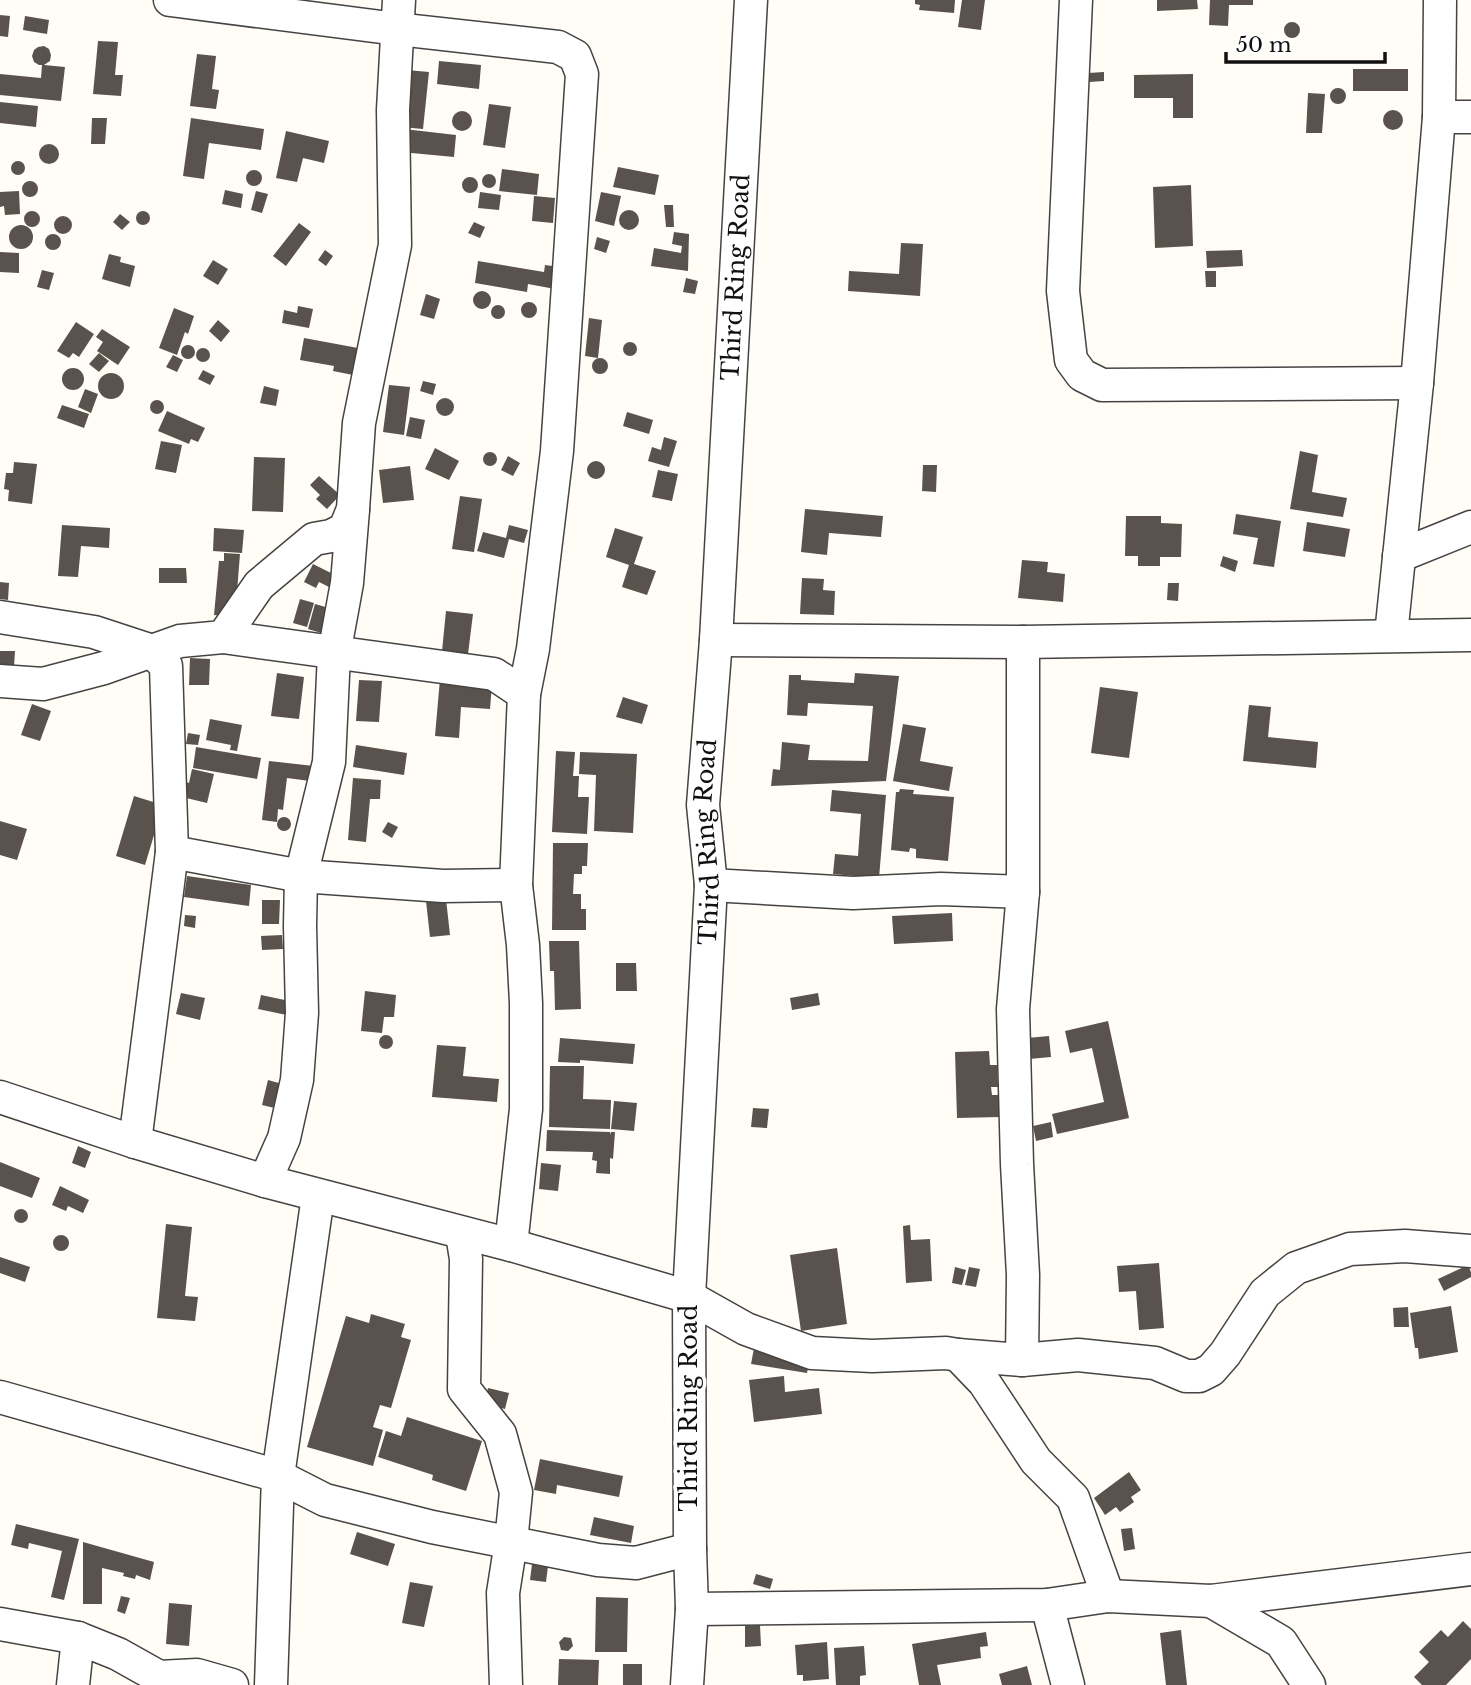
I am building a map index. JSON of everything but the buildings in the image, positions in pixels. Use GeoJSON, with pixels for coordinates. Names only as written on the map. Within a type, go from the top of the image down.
{"type":"FeatureCollection","features":[{"type":"Feature","properties":{"kind":"street"},"geometry":{"type":"LineString","coordinates":[[170,0],[398,14],[558,47],[575,55],[582,74],[557,451],[533,649],[524,694],[516,885],[526,1003],[526,1109],[510,1245]]}},
{"type":"Feature","properties":{"kind":"street","name":"Third Ring Road"},"geometry":{"type":"LineString","coordinates":[[687,1685],[692,1609],[689,1297],[711,885],[704,805],[716,640],[751,0]]}},
{"type":"Feature","properties":{"kind":"street"},"geometry":{"type":"LineString","coordinates":[[1076,0],[1063,291],[1071,360],[1082,375],[1101,385],[1417,383]]}},
{"type":"Feature","properties":{"kind":"street"},"geometry":{"type":"LineString","coordinates":[[1391,635],[1417,383],[1439,117],[1440,0]]}},
{"type":"Feature","properties":{"kind":"street"},"geometry":{"type":"LineString","coordinates":[[265,1181],[284,1138],[297,1080],[302,1013],[301,876],[329,762],[334,653],[346,583],[359,423],[395,245],[393,110],[398,14]]}},
{"type":"Feature","properties":{"kind":"street"},"geometry":{"type":"LineString","coordinates":[[1439,117],[1471,117]]}},
{"type":"Feature","properties":{"kind":"street"},"geometry":{"type":"LineString","coordinates":[[223,638],[259,584],[314,539],[331,536],[345,529],[353,509]]}},
{"type":"Feature","properties":{"kind":"street"},"geometry":{"type":"LineString","coordinates":[[1399,556],[1471,527]]}},
{"type":"Feature","properties":{"kind":"street"},"geometry":{"type":"LineString","coordinates":[[0,617],[94,632],[152,650],[166,666],[173,852],[135,1142]]}},
{"type":"Feature","properties":{"kind":"street"},"geometry":{"type":"LineString","coordinates":[[716,640],[1023,642],[1471,635]]}},
{"type":"Feature","properties":{"kind":"street"},"geometry":{"type":"LineString","coordinates":[[0,681],[43,684],[104,668],[180,641],[223,638],[494,674],[524,694]]}},
{"type":"Feature","properties":{"kind":"street"},"geometry":{"type":"LineString","coordinates":[[1022,1360],[1023,1275],[1013,1009],[1023,892],[1023,642]]}},
{"type":"Feature","properties":{"kind":"street"},"geometry":{"type":"LineString","coordinates":[[494,674],[533,649]]}},
{"type":"Feature","properties":{"kind":"street"},"geometry":{"type":"LineString","coordinates":[[173,852],[301,876],[443,886],[516,885]]}},
{"type":"Feature","properties":{"kind":"street"},"geometry":{"type":"LineString","coordinates":[[711,885],[853,893],[941,890],[1023,892]]}},
{"type":"Feature","properties":{"kind":"street"},"geometry":{"type":"LineString","coordinates":[[0,1097],[135,1142],[265,1181],[510,1245],[689,1297],[746,1329],[812,1353],[872,1356],[946,1353],[1022,1360],[1078,1355],[1155,1363],[1186,1376],[1199,1376],[1211,1370],[1225,1354],[1265,1293],[1296,1268],[1350,1249],[1405,1247],[1471,1251]]}},
{"type":"Feature","properties":{"kind":"street"},"geometry":{"type":"LineString","coordinates":[[271,1685],[278,1476],[318,1196]]}},
{"type":"Feature","properties":{"kind":"street"},"geometry":{"type":"LineString","coordinates":[[462,1234],[466,1259],[464,1389],[500,1434],[516,1492],[503,1592],[506,1685]]}},
{"type":"Feature","properties":{"kind":"street"},"geometry":{"type":"LineString","coordinates":[[958,1355],[984,1382],[1036,1461],[1073,1498],[1108,1596]]}},
{"type":"Feature","properties":{"kind":"street"},"geometry":{"type":"LineString","coordinates":[[0,1397],[278,1476],[325,1500],[432,1527],[598,1560],[636,1563],[690,1549]]}},
{"type":"Feature","properties":{"kind":"street"},"geometry":{"type":"LineString","coordinates":[[692,1609],[1047,1605],[1108,1596],[1211,1601],[1471,1569]]}},
{"type":"Feature","properties":{"kind":"street"},"geometry":{"type":"LineString","coordinates":[[1211,1601],[1281,1642],[1308,1684]]}},
{"type":"Feature","properties":{"kind":"street"},"geometry":{"type":"LineString","coordinates":[[1047,1605],[1068,1685]]}},
{"type":"Feature","properties":{"kind":"street"},"geometry":{"type":"LineString","coordinates":[[0,1624],[78,1638],[118,1654],[159,1677],[197,1675],[232,1685]]}},
{"type":"Feature","properties":{"kind":"street"},"geometry":{"type":"LineString","coordinates":[[73,1685],[78,1638]]}}]}
